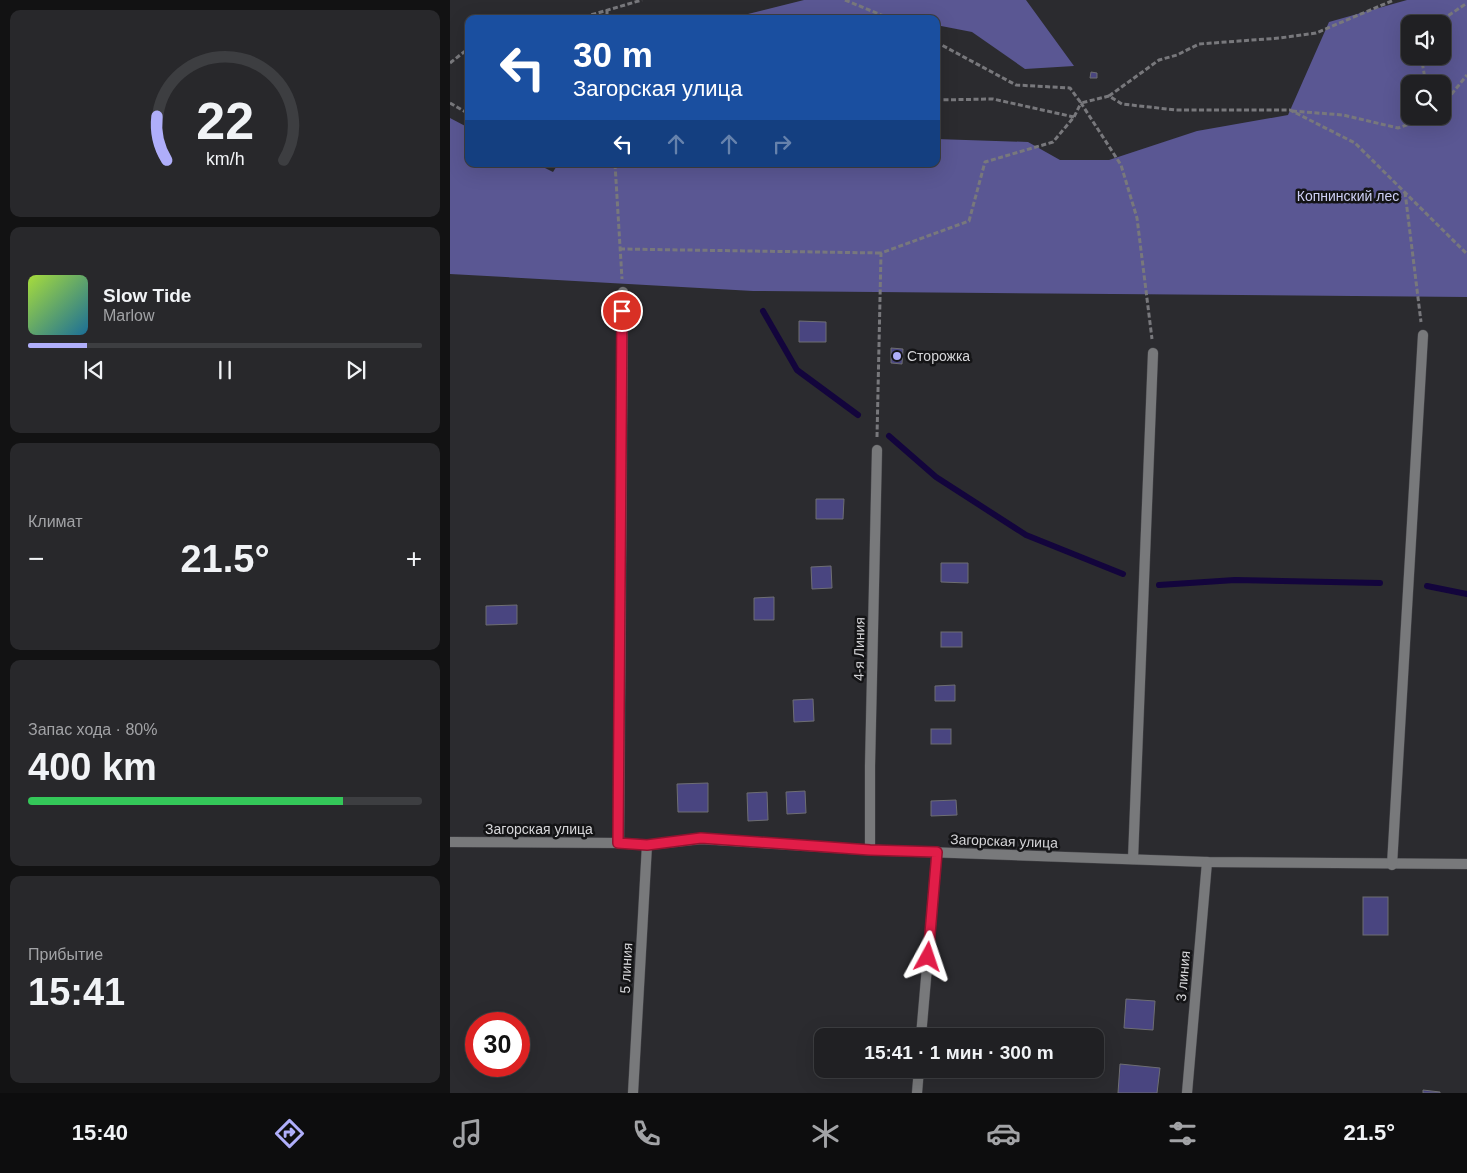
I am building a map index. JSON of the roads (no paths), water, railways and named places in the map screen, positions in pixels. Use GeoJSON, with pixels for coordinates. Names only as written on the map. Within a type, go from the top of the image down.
{"type":"FeatureCollection","features":[{"type":"Feature","properties":{"kind":"street"},"geometry":{"type":"LineString","coordinates":[[618,843],[623,292]]}},
{"type":"Feature","properties":{"kind":"street"},"geometry":{"type":"LineString","coordinates":[[1392,865],[1423,335]]}},
{"type":"Feature","properties":{"kind":"street"},"geometry":{"type":"LineString","coordinates":[[1133,859],[1153,352]]}},
{"type":"Feature","properties":{"kind":"street","name":"4-я Линия"},"geometry":{"type":"LineString","coordinates":[[870,850],[876,450]]}},
{"type":"Feature","properties":{"kind":"street","name":"Загорская улица"},"geometry":{"type":"LineString","coordinates":[[450,842],[618,843],[647,845],[701,838],[870,850],[1207,862],[1392,865],[1467,864]]}},
{"type":"Feature","properties":{"kind":"street","name":"5 линия"},"geometry":{"type":"LineString","coordinates":[[633,1093],[647,845]]}},
{"type":"Feature","properties":{"kind":"street"},"geometry":{"type":"LineString","coordinates":[[922,1028],[937,852]]}},
{"type":"Feature","properties":{"kind":"street","name":"3 линия"},"geometry":{"type":"LineString","coordinates":[[1187,1093],[1207,862]]}},
{"type":"Feature","properties":{"kind":"street"},"geometry":{"type":"LineString","coordinates":[[917,1093],[918,1078]]}},
{"type":"Feature","properties":{"kind":"waterway"},"geometry":{"type":"LineString","coordinates":[[763,311],[797,370],[858,415]]}},
{"type":"Feature","properties":{"kind":"waterway"},"geometry":{"type":"LineString","coordinates":[[889,436],[936,477],[1026,535],[1123,574]]}},
{"type":"Feature","properties":{"kind":"waterway"},"geometry":{"type":"LineString","coordinates":[[1159,585],[1235,580],[1380,583]]}},
{"type":"Feature","properties":{"kind":"waterway"},"geometry":{"type":"LineString","coordinates":[[1427,586],[1467,594]]}},
{"type":"Feature","properties":{"kind":"place","name":"Сторожка"},"geometry":{"type":"Point","coordinates":[897,356]}},
{"type":"Feature","properties":{"kind":"park label","name":"Копнинский лес"},"geometry":{"type":"Point","coordinates":[1348,196]}}]}
